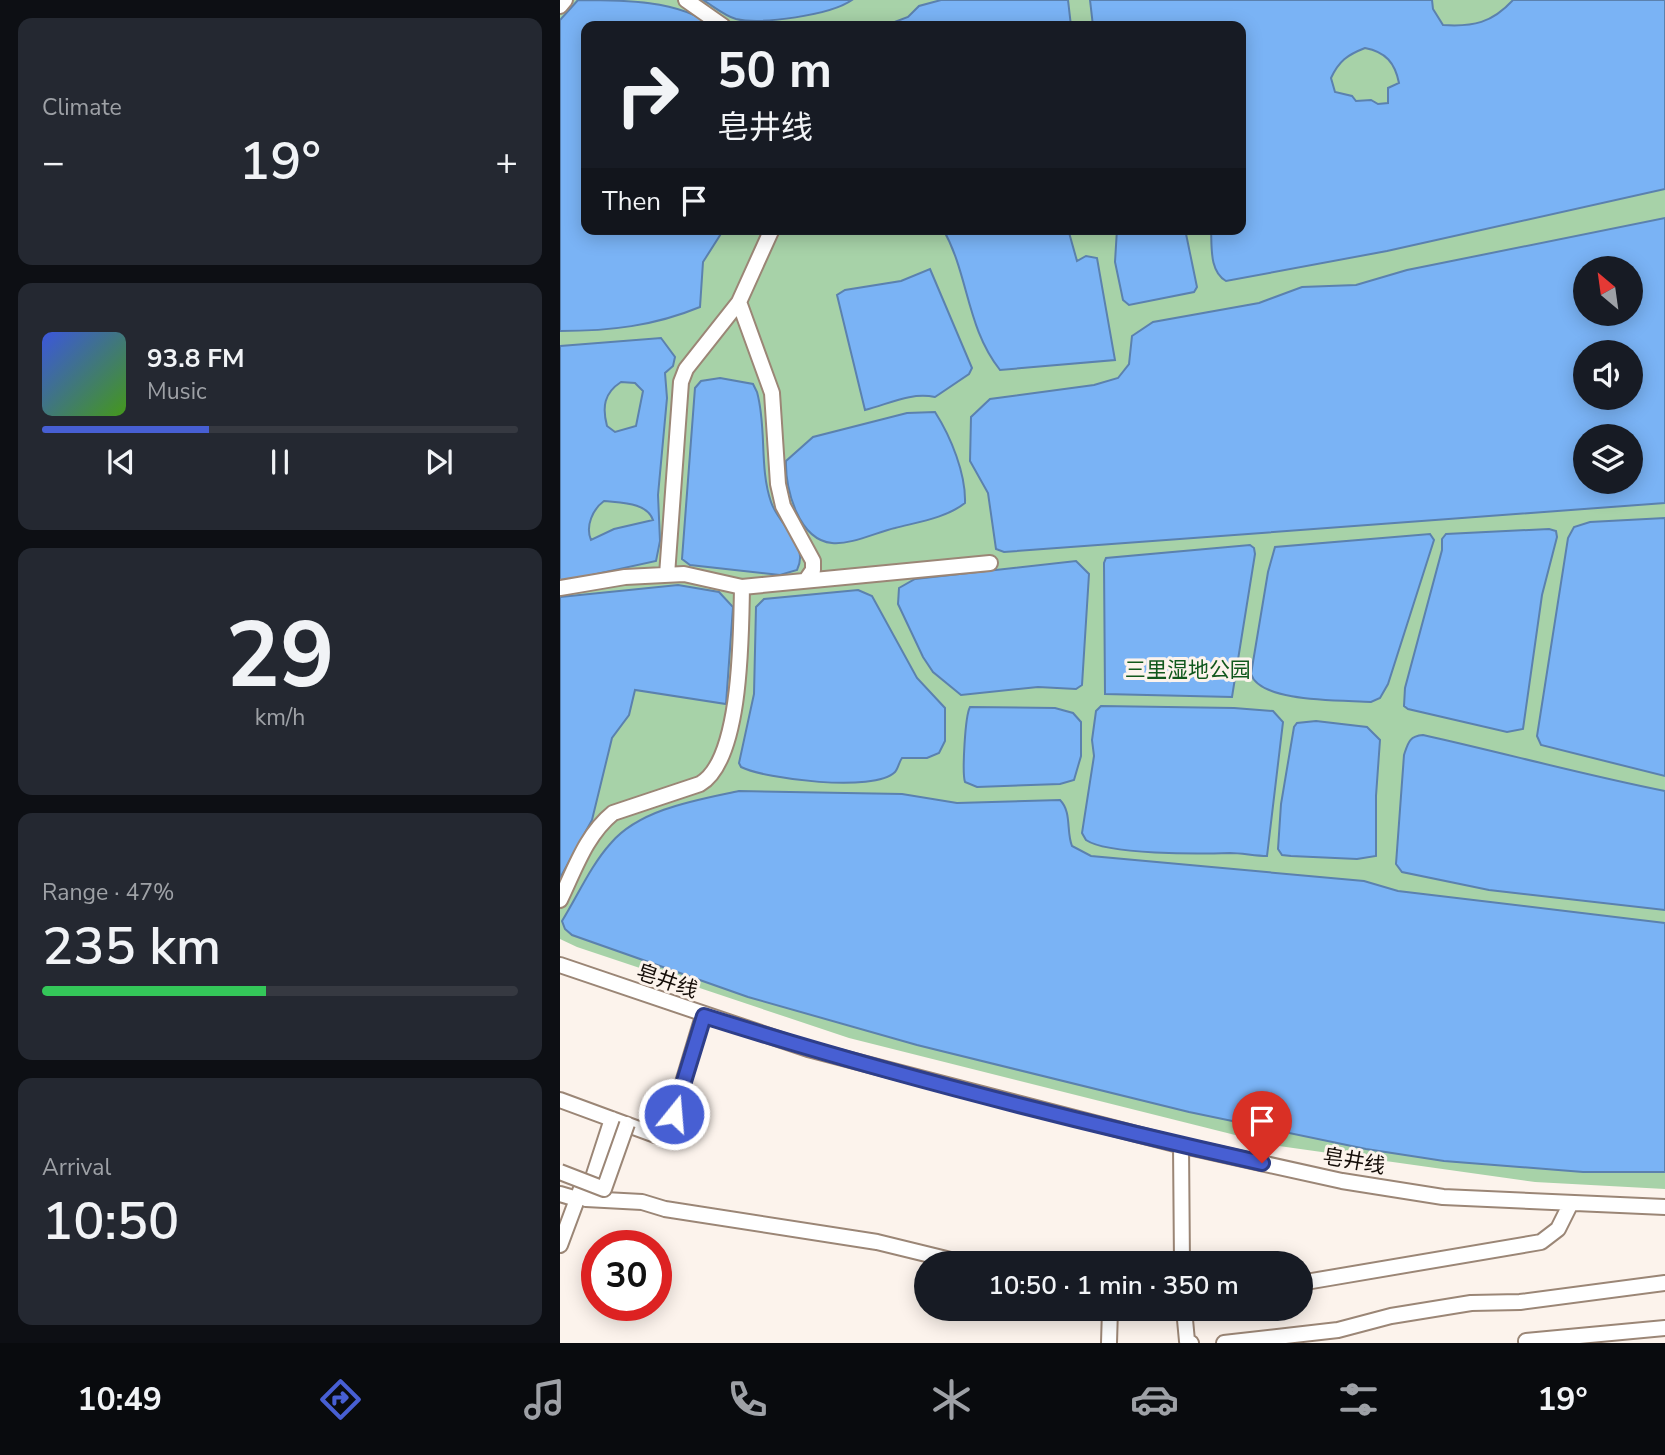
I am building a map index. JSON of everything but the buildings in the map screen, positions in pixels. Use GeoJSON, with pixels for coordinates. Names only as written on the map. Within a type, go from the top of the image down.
{"type":"FeatureCollection","features":[{"type":"Feature","properties":{"kind":"street"},"geometry":{"type":"LineString","coordinates":[[560,6],[565,0]]}},
{"type":"Feature","properties":{"kind":"street"},"geometry":{"type":"LineString","coordinates":[[686,0],[716,21]]}},
{"type":"Feature","properties":{"kind":"street"},"geometry":{"type":"LineString","coordinates":[[667,575],[681,382],[687,369],[738,302],[769,235]]}},
{"type":"Feature","properties":{"kind":"street"},"geometry":{"type":"LineString","coordinates":[[738,302],[772,393],[778,484],[783,506],[813,561],[813,570],[806,580]]}},
{"type":"Feature","properties":{"kind":"street"},"geometry":{"type":"LineString","coordinates":[[560,588],[625,577],[667,575],[718,579],[742,587],[990,563]]}},
{"type":"Feature","properties":{"kind":"street"},"geometry":{"type":"LineString","coordinates":[[560,900],[592,834],[602,822],[613,813],[700,784],[709,779],[722,760],[734,706],[740,649],[742,587]]}},
{"type":"Feature","properties":{"kind":"street","name":"皂井线"},"geometry":{"type":"LineString","coordinates":[[560,965],[704,1016],[808,1049],[1181,1145],[1342,1181],[1443,1197],[1570,1205],[1665,1207]]}},
{"type":"Feature","properties":{"kind":"street"},"geometry":{"type":"LineString","coordinates":[[560,1100],[666,1139],[704,1016]]}},
{"type":"Feature","properties":{"kind":"street"},"geometry":{"type":"LineString","coordinates":[[612,1119],[586,1199],[642,1202],[665,1209],[877,1242],[914,1251]]}},
{"type":"Feature","properties":{"kind":"street"},"geometry":{"type":"LineString","coordinates":[[560,1172],[604,1189],[626,1124]]}},
{"type":"Feature","properties":{"kind":"street"},"geometry":{"type":"LineString","coordinates":[[1181,1145],[1182,1251]]}},
{"type":"Feature","properties":{"kind":"street"},"geometry":{"type":"LineString","coordinates":[[560,1194],[580,1192],[560,1245]]}},
{"type":"Feature","properties":{"kind":"street"},"geometry":{"type":"LineString","coordinates":[[1313,1281],[1541,1242],[1558,1229],[1570,1205]]}},
{"type":"Feature","properties":{"kind":"street"},"geometry":{"type":"LineString","coordinates":[[1224,1343],[1338,1329],[1391,1316],[1471,1303],[1520,1301],[1665,1283]]}},
{"type":"Feature","properties":{"kind":"street"},"geometry":{"type":"LineString","coordinates":[[1109,1343],[1110,1321]]}},
{"type":"Feature","properties":{"kind":"street"},"geometry":{"type":"LineString","coordinates":[[1185,1321],[1186,1341],[1191,1343]]}},
{"type":"Feature","properties":{"kind":"street"},"geometry":{"type":"LineString","coordinates":[[1525,1340],[1665,1328]]}},
{"type":"Feature","properties":{"kind":"green space","name":"三里湿地公园"},"geometry":{"type":"Polygon","coordinates":[[[560,0],[1665,0],[1665,1189],[1535,1182],[1279,1146],[849,1038],[560,939],[560,0]]]}},
{"type":"Feature","properties":{"kind":"water"},"geometry":{"type":"Polygon","coordinates":[[[578,0],[650,3],[684,11],[705,21],[581,21],[581,235],[720,235],[703,262],[700,307],[666,319],[632,326],[560,331],[560,20],[578,0]]]}},
{"type":"Feature","properties":{"kind":"water"},"geometry":{"type":"Polygon","coordinates":[[[703,0],[852,0],[813,14],[747,21],[732,18],[703,0]]]}},
{"type":"Feature","properties":{"kind":"water"},"geometry":{"type":"Polygon","coordinates":[[[941,0],[1068,0],[1070,21],[897,21],[908,17],[919,6],[941,0]]]}},
{"type":"Feature","properties":{"kind":"water"},"geometry":{"type":"Polygon","coordinates":[[[1090,0],[1432,0],[1433,9],[1443,25],[1454,25],[1473,24],[1490,19],[1513,0],[1665,0],[1665,189],[1387,251],[1226,281],[1214,265],[1211,235],[1246,235],[1246,21],[1092,21],[1090,0]],[[1365,48],[1348,56],[1331,78],[1335,92],[1352,96],[1356,101],[1388,103],[1388,88],[1399,83],[1392,64],[1379,52],[1365,48]]]}},
{"type":"Feature","properties":{"kind":"water"},"geometry":{"type":"Polygon","coordinates":[[[1665,218],[1665,503],[1004,552],[996,549],[988,493],[970,461],[971,417],[990,399],[1094,385],[1118,378],[1129,364],[1132,336],[1153,322],[1259,303],[1302,287],[1356,285],[1407,270],[1665,218]]]}},
{"type":"Feature","properties":{"kind":"water"},"geometry":{"type":"Polygon","coordinates":[[[946,235],[1070,235],[1077,261],[1086,256],[1097,258],[1115,360],[1000,370],[980,336],[946,235]]]}},
{"type":"Feature","properties":{"kind":"water"},"geometry":{"type":"Polygon","coordinates":[[[1117,235],[1186,235],[1197,287],[1194,292],[1129,305],[1123,300],[1115,262],[1117,235]]]}},
{"type":"Feature","properties":{"kind":"water"},"geometry":{"type":"Polygon","coordinates":[[[930,269],[972,368],[969,374],[935,397],[908,397],[865,410],[837,295],[845,290],[901,281],[930,269]]]}},
{"type":"Feature","properties":{"kind":"water"},"geometry":{"type":"Polygon","coordinates":[[[661,338],[675,357],[673,366],[665,373],[667,398],[658,495],[660,541],[656,561],[560,582],[560,346],[661,338]],[[621,382],[611,391],[605,407],[607,426],[615,432],[636,426],[643,391],[635,383],[621,382]],[[604,501],[596,508],[591,518],[591,540],[614,529],[653,520],[650,514],[639,507],[604,501]]]}},
{"type":"Feature","properties":{"kind":"water"},"geometry":{"type":"Polygon","coordinates":[[[720,378],[753,384],[757,392],[762,419],[767,489],[775,511],[797,543],[800,561],[797,570],[780,575],[690,565],[682,559],[695,388],[701,381],[720,378]]]}},
{"type":"Feature","properties":{"kind":"water"},"geometry":{"type":"Polygon","coordinates":[[[935,412],[956,456],[963,480],[965,503],[941,516],[847,542],[832,543],[811,533],[796,512],[791,499],[786,461],[813,437],[907,413],[935,412]]]}},
{"type":"Feature","properties":{"kind":"water"},"geometry":{"type":"Polygon","coordinates":[[[1665,518],[1665,776],[1541,745],[1537,736],[1568,538],[1574,527],[1590,522],[1665,518]]]}},
{"type":"Feature","properties":{"kind":"water"},"geometry":{"type":"Polygon","coordinates":[[[1549,529],[1556,531],[1557,537],[1542,595],[1523,729],[1507,732],[1404,706],[1405,688],[1442,550],[1442,539],[1446,534],[1549,529]]]}},
{"type":"Feature","properties":{"kind":"water"},"geometry":{"type":"Polygon","coordinates":[[[1430,534],[1434,540],[1388,684],[1380,698],[1371,702],[1304,698],[1270,690],[1258,683],[1251,674],[1268,572],[1275,547],[1430,534]]]}},
{"type":"Feature","properties":{"kind":"water"},"geometry":{"type":"Polygon","coordinates":[[[1250,545],[1255,554],[1232,697],[1105,694],[1106,558],[1250,545]]]}},
{"type":"Feature","properties":{"kind":"water"},"geometry":{"type":"Polygon","coordinates":[[[1076,561],[1089,574],[1082,685],[1076,689],[1038,687],[961,695],[933,672],[898,604],[899,588],[915,579],[1076,561]]]}},
{"type":"Feature","properties":{"kind":"water"},"geometry":{"type":"Polygon","coordinates":[[[678,585],[719,592],[733,607],[726,704],[635,690],[629,715],[612,738],[592,820],[560,878],[560,597],[678,585]]]}},
{"type":"Feature","properties":{"kind":"water"},"geometry":{"type":"Polygon","coordinates":[[[858,590],[872,596],[917,678],[945,708],[945,741],[939,753],[927,758],[902,758],[895,772],[865,782],[819,782],[772,776],[741,767],[739,763],[754,694],[756,607],[764,599],[858,590]]]}},
{"type":"Feature","properties":{"kind":"water"},"geometry":{"type":"Polygon","coordinates":[[[1101,706],[1273,711],[1283,722],[1267,856],[1133,851],[1097,845],[1086,840],[1082,833],[1094,756],[1092,740],[1096,711],[1101,706]]]}},
{"type":"Feature","properties":{"kind":"water"},"geometry":{"type":"Polygon","coordinates":[[[970,707],[1055,708],[1073,713],[1081,722],[1081,756],[1074,780],[1060,784],[977,787],[965,782],[964,744],[970,707]]]}},
{"type":"Feature","properties":{"kind":"water"},"geometry":{"type":"Polygon","coordinates":[[[1316,721],[1367,727],[1380,740],[1376,856],[1357,859],[1291,856],[1282,855],[1278,849],[1281,804],[1294,727],[1297,723],[1316,721]]]}},
{"type":"Feature","properties":{"kind":"water"},"geometry":{"type":"Polygon","coordinates":[[[1423,735],[1665,791],[1665,910],[1489,890],[1402,872],[1396,864],[1404,755],[1412,739],[1423,735]]]}},
{"type":"Feature","properties":{"kind":"water"},"geometry":{"type":"Polygon","coordinates":[[[739,791],[902,794],[957,803],[1060,800],[1066,810],[1072,846],[1091,856],[1364,881],[1398,891],[1665,923],[1665,1172],[1583,1172],[1444,1161],[1366,1149],[1189,1112],[917,1045],[748,997],[572,935],[565,929],[562,921],[591,870],[623,831],[670,808],[739,791]]]}},
{"type":"Feature","properties":{"kind":"route"},"geometry":{"type":"LineString","coordinates":[[674,1114],[704,1016],[808,1049],[1008,1102],[1262,1163]]}}]}
